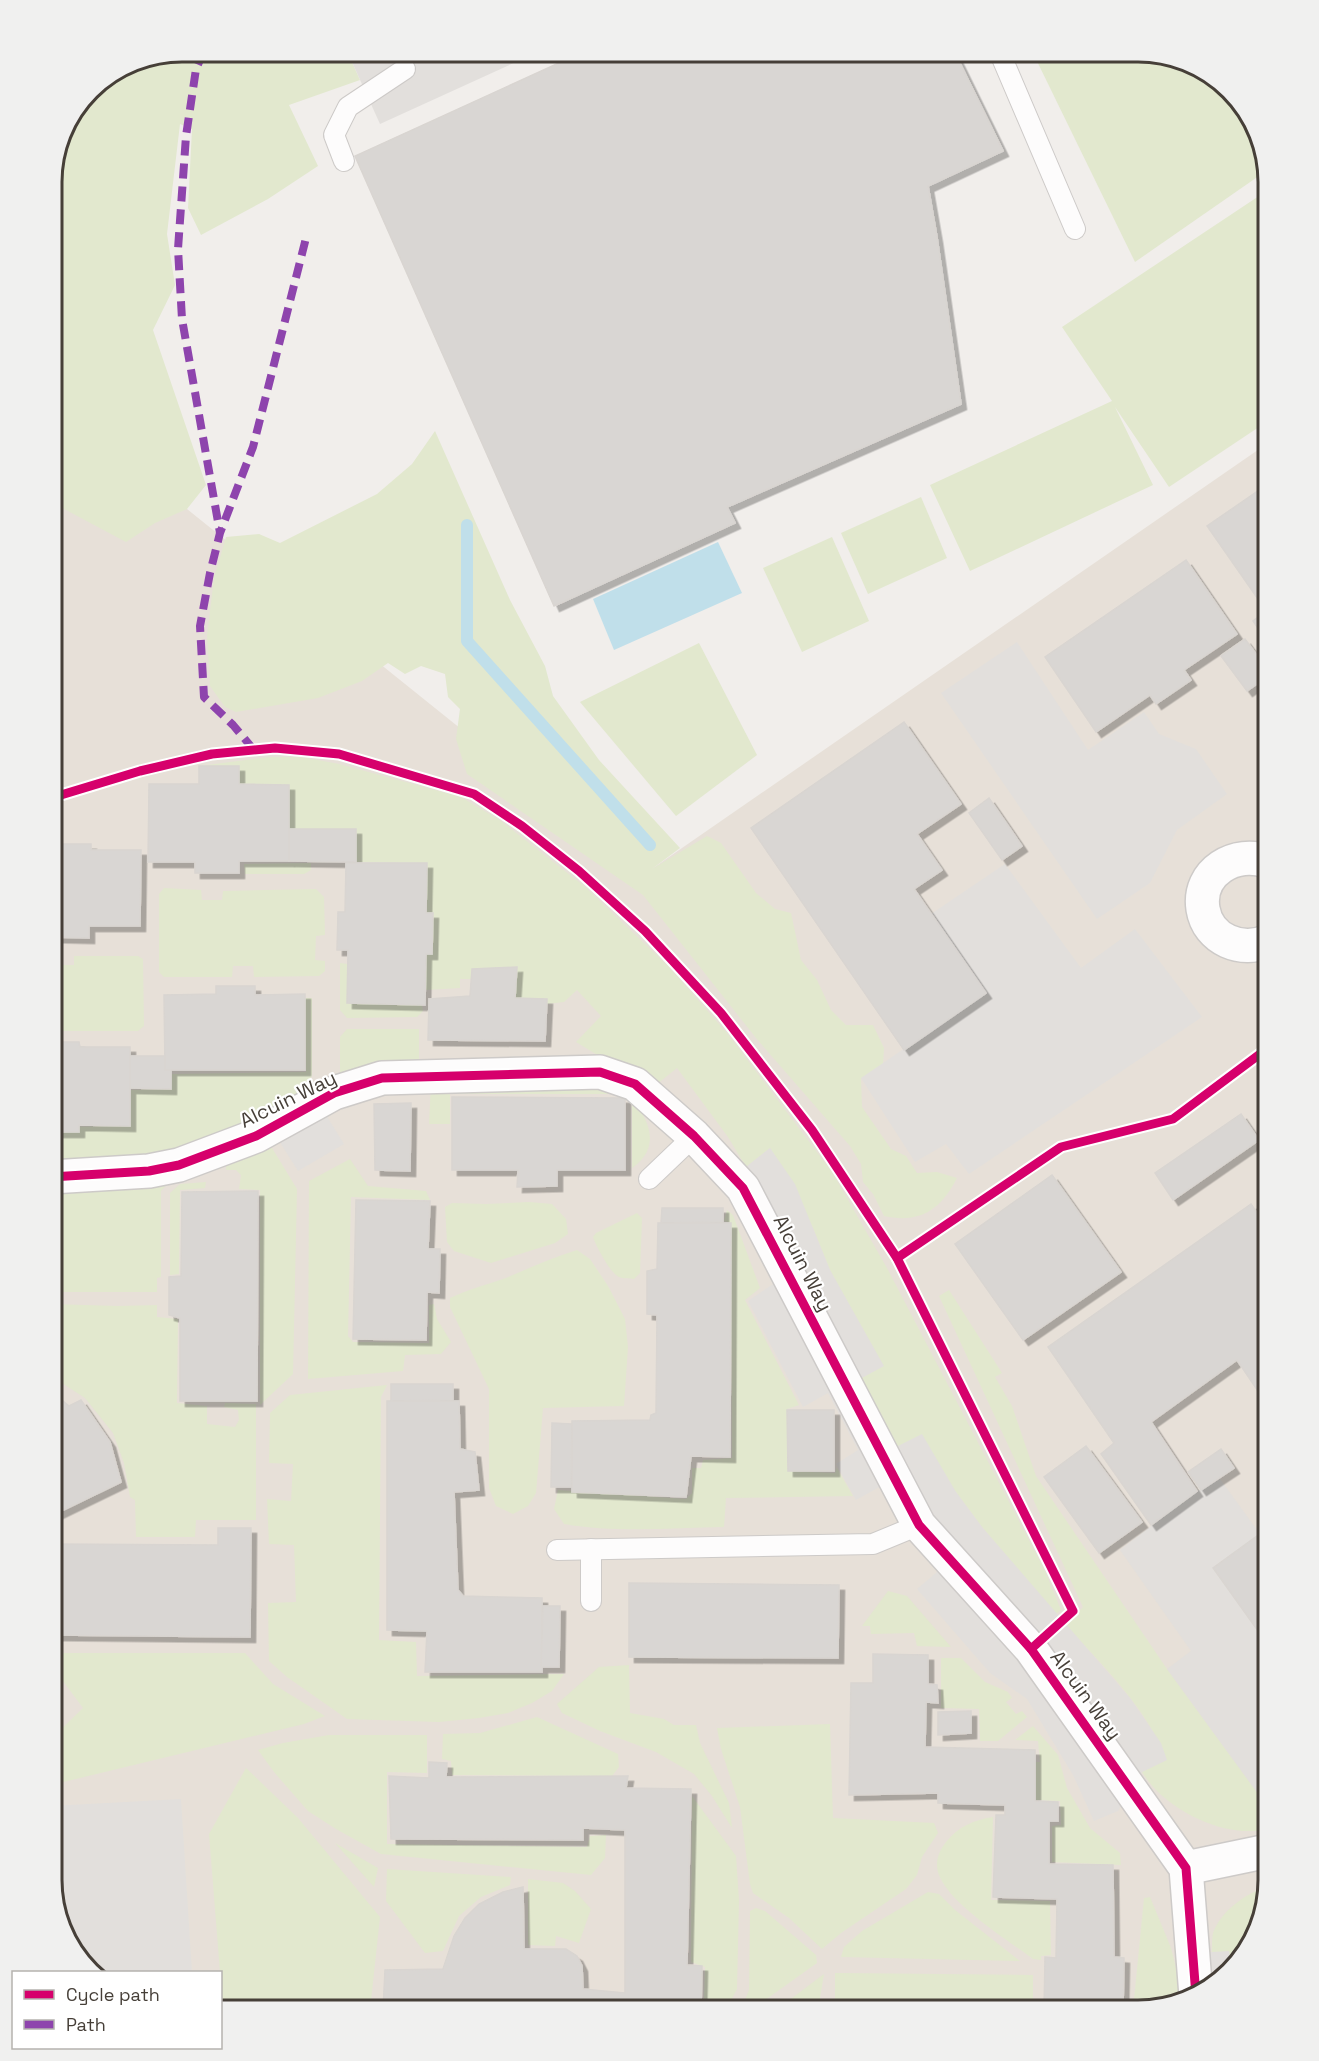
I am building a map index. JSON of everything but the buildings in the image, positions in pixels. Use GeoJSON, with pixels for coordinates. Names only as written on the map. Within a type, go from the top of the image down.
{"type":"FeatureCollection","features":[{"type":"Feature","properties":{"kind":"street"},"geometry":{"type":"LineString","coordinates":[[1258,858],[1240,857],[1225,863],[1212,874],[1204,891],[1203,909],[1208,924],[1224,940],[1238,946],[1258,946]]}},
{"type":"Feature","properties":{"kind":"street","name":"Alcuin Way"},"geometry":{"type":"LineString","coordinates":[[62,1176],[149,1171],[179,1165],[256,1136],[334,1093],[382,1078],[600,1072],[635,1084],[694,1136],[743,1188],[919,1525],[1030,1649],[1186,1868]]}},
{"type":"Feature","properties":{"kind":"street"},"geometry":{"type":"LineString","coordinates":[[1195,1984],[1186,1868],[1258,1853]]}},
{"type":"Feature","properties":{"kind":"lane"},"geometry":{"type":"LineString","coordinates":[[1004,62],[1075,229]]}},
{"type":"Feature","properties":{"kind":"lane"},"geometry":{"type":"LineString","coordinates":[[344,162],[334,135],[348,107],[405,69]]}},
{"type":"Feature","properties":{"kind":"lane"},"geometry":{"type":"LineString","coordinates":[[649,1179],[694,1136]]}},
{"type":"Feature","properties":{"kind":"lane"},"geometry":{"type":"LineString","coordinates":[[557,1550],[873,1544],[919,1525]]}},
{"type":"Feature","properties":{"kind":"lane"},"geometry":{"type":"LineString","coordinates":[[591,1549],[591,1601]]}},
{"type":"Feature","properties":{"kind":"shaded area"},"geometry":{"type":"Polygon","coordinates":[[[352,62],[516,62],[380,124],[352,62]]]}},
{"type":"Feature","properties":{"kind":"shaded area"},"geometry":{"type":"Polygon","coordinates":[[[62,412],[643,875],[1258,450],[1258,1880],[1251,1918],[1237,1946],[1217,1970],[1191,1987],[1169,1995],[1138,2000],[222,1999],[222,1971],[103,1971],[91,1959],[74,1933],[64,1903],[62,1888],[62,412]]]}},
{"type":"Feature","properties":{"kind":"shaded area"},"geometry":{"type":"Polygon","coordinates":[[[1017,642],[1088,750],[1144,712],[1159,734],[1196,749],[1227,794],[1177,830],[1150,883],[1097,919],[941,693],[1017,642]]]}},
{"type":"Feature","properties":{"kind":"shaded area"},"geometry":{"type":"Polygon","coordinates":[[[1005,864],[1081,968],[1135,929],[1202,1017],[969,1174],[946,1144],[915,1162],[861,1078],[986,993],[931,914],[1005,864]]]}},
{"type":"Feature","properties":{"kind":"shaded area"},"geometry":{"type":"Polygon","coordinates":[[[318,1102],[344,1144],[298,1171],[271,1128],[318,1102]]]}},
{"type":"Feature","properties":{"kind":"shaded area"},"geometry":{"type":"Polygon","coordinates":[[[770,1148],[795,1184],[830,1270],[884,1366],[858,1380],[896,1447],[922,1434],[956,1492],[982,1527],[1130,1698],[1161,1743],[1167,1760],[1142,1772],[1118,1811],[1094,1821],[1073,1775],[1027,1699],[990,1673],[917,1589],[937,1572],[881,1486],[856,1500],[836,1464],[858,1450],[828,1393],[803,1407],[748,1301],[795,1273],[746,1167],[770,1148]]]}},
{"type":"Feature","properties":{"kind":"shaded area"},"geometry":{"type":"Polygon","coordinates":[[[1220,1479],[1258,1531],[1258,1535],[1213,1568],[1258,1631],[1258,1794],[1167,1669],[1191,1651],[1120,1550],[1197,1491],[1220,1479]]]}},
{"type":"Feature","properties":{"kind":"shaded area"},"geometry":{"type":"Polygon","coordinates":[[[181,1799],[192,1971],[103,1971],[91,1959],[74,1933],[64,1903],[62,1805],[181,1799]]]}},
{"type":"Feature","properties":{"kind":"shaded area"},"geometry":{"type":"Polygon","coordinates":[[[1229,1951],[1230,1956],[1217,1970],[1203,1980],[1200,1955],[1229,1951]]]}},
{"type":"Feature","properties":{"kind":"green space"},"geometry":{"type":"Polygon","coordinates":[[[173,62],[352,62],[360,80],[289,105],[318,166],[268,199],[201,235],[188,208],[192,129],[180,124],[167,234],[175,285],[153,330],[206,485],[187,509],[155,523],[126,542],[62,508],[62,173],[66,150],[74,128],[86,108],[102,91],[135,71],[158,64],[173,62]]]}},
{"type":"Feature","properties":{"kind":"green space"},"geometry":{"type":"Polygon","coordinates":[[[1037,62],[1146,62],[1176,68],[1191,74],[1217,91],[1228,102],[1245,128],[1255,158],[1257,177],[1135,262],[1037,62]]]}},
{"type":"Feature","properties":{"kind":"green space"},"geometry":{"type":"Polygon","coordinates":[[[1258,197],[1258,428],[1169,487],[1115,407],[1153,485],[970,571],[930,485],[1112,401],[1062,327],[1258,197]]]}},
{"type":"Feature","properties":{"kind":"green space"},"geometry":{"type":"Polygon","coordinates":[[[435,431],[510,600],[545,666],[553,696],[599,760],[680,848],[652,869],[707,836],[721,843],[756,893],[775,909],[791,913],[801,960],[817,980],[831,1010],[846,1025],[873,1025],[884,1048],[883,1064],[861,1079],[862,1107],[891,1149],[906,1156],[917,1173],[937,1172],[957,1178],[944,1198],[928,1212],[909,1218],[884,1216],[873,1194],[863,1182],[861,1164],[850,1146],[756,1038],[643,895],[467,774],[456,739],[460,709],[448,697],[445,674],[421,666],[405,674],[388,663],[362,681],[318,698],[236,712],[225,707],[210,686],[207,636],[214,578],[226,537],[259,534],[280,543],[377,494],[412,464],[435,431]]]}},
{"type":"Feature","properties":{"kind":"green space"},"geometry":{"type":"Polygon","coordinates":[[[921,497],[947,558],[868,594],[841,533],[921,497]]]}},
{"type":"Feature","properties":{"kind":"green space"},"geometry":{"type":"Polygon","coordinates":[[[832,537],[869,621],[802,652],[763,568],[832,537]]]}},
{"type":"Feature","properties":{"kind":"green space"},"geometry":{"type":"Polygon","coordinates":[[[699,643],[757,755],[676,816],[580,702],[699,643]]]}},
{"type":"Feature","properties":{"kind":"green space"},"geometry":{"type":"Polygon","coordinates":[[[269,757],[302,757],[339,764],[461,797],[501,821],[584,886],[668,966],[727,1033],[832,1172],[887,1268],[1045,1571],[1061,1610],[1056,1614],[982,1527],[956,1492],[895,1447],[858,1380],[883,1366],[830,1270],[813,1228],[770,1148],[746,1167],[728,1137],[677,1068],[652,1088],[576,1042],[601,1016],[577,990],[564,1002],[546,1004],[515,998],[516,968],[472,969],[471,979],[460,979],[460,988],[426,990],[426,954],[432,954],[433,913],[426,913],[427,863],[356,862],[289,829],[289,785],[239,784],[239,766],[199,766],[269,757]]]}},
{"type":"Feature","properties":{"kind":"green space"},"geometry":{"type":"Polygon","coordinates":[[[311,863],[311,870],[304,874],[245,874],[244,864],[311,863]]]}},
{"type":"Feature","properties":{"kind":"green space"},"geometry":{"type":"Polygon","coordinates":[[[164,888],[201,890],[202,900],[222,900],[223,891],[316,889],[324,897],[325,935],[316,936],[315,960],[325,961],[325,971],[319,976],[254,977],[253,966],[233,966],[232,977],[164,977],[159,972],[159,894],[164,888]]]}},
{"type":"Feature","properties":{"kind":"green space"},"geometry":{"type":"Polygon","coordinates":[[[74,956],[138,956],[143,959],[144,1026],[138,1031],[63,1031],[62,965],[74,965],[74,956]]]}},
{"type":"Feature","properties":{"kind":"green space"},"geometry":{"type":"Polygon","coordinates":[[[340,963],[348,964],[348,1003],[422,1005],[423,1011],[417,1017],[347,1018],[340,1010],[340,963]]]}},
{"type":"Feature","properties":{"kind":"green space"},"geometry":{"type":"Polygon","coordinates":[[[305,998],[312,998],[312,1075],[305,1092],[252,1125],[146,1159],[62,1163],[62,1127],[130,1126],[131,1090],[171,1089],[172,1074],[306,1072],[305,998]]]}},
{"type":"Feature","properties":{"kind":"green space"},"geometry":{"type":"Polygon","coordinates":[[[347,1029],[419,1029],[419,1059],[340,1076],[340,1037],[347,1029]]]}},
{"type":"Feature","properties":{"kind":"green space"},"geometry":{"type":"Polygon","coordinates":[[[431,1084],[594,1084],[625,1094],[450,1094],[450,1124],[429,1124],[431,1084]]]}},
{"type":"Feature","properties":{"kind":"green space"},"geometry":{"type":"Polygon","coordinates":[[[632,1099],[644,1116],[650,1134],[647,1152],[632,1168],[632,1099]]]}},
{"type":"Feature","properties":{"kind":"green space"},"geometry":{"type":"Polygon","coordinates":[[[269,1143],[297,1189],[293,1374],[260,1405],[260,1190],[239,1189],[241,1175],[236,1170],[226,1170],[226,1161],[269,1143]]]}},
{"type":"Feature","properties":{"kind":"green space"},"geometry":{"type":"Polygon","coordinates":[[[350,1159],[368,1186],[426,1191],[430,1200],[351,1197],[348,1336],[353,1342],[429,1343],[429,1305],[434,1304],[437,1319],[451,1342],[441,1354],[405,1355],[403,1371],[308,1379],[309,1181],[350,1159]]]}},
{"type":"Feature","properties":{"kind":"green space"},"geometry":{"type":"Polygon","coordinates":[[[175,1176],[161,1191],[161,1277],[157,1278],[157,1292],[62,1292],[62,1189],[175,1176]]]}},
{"type":"Feature","properties":{"kind":"green space"},"geometry":{"type":"Polygon","coordinates":[[[206,1182],[205,1188],[180,1190],[179,1274],[170,1275],[170,1193],[180,1184],[206,1182]]]}},
{"type":"Feature","properties":{"kind":"green space"},"geometry":{"type":"Polygon","coordinates":[[[452,1203],[552,1204],[566,1219],[568,1234],[555,1243],[491,1263],[454,1251],[447,1242],[445,1207],[452,1203]]]}},
{"type":"Feature","properties":{"kind":"green space"},"geometry":{"type":"Polygon","coordinates":[[[727,1210],[733,1215],[760,1288],[745,1300],[799,1405],[787,1409],[788,1471],[835,1473],[837,1468],[853,1496],[726,1498],[724,1527],[624,1529],[564,1524],[554,1509],[558,1490],[686,1499],[692,1493],[692,1468],[701,1468],[703,1460],[732,1458],[731,1223],[724,1221],[727,1210]]]}},
{"type":"Feature","properties":{"kind":"green space"},"geometry":{"type":"Polygon","coordinates":[[[637,1213],[642,1218],[640,1273],[634,1279],[621,1278],[608,1265],[593,1237],[596,1233],[637,1213]]]}},
{"type":"Feature","properties":{"kind":"green space"},"geometry":{"type":"Polygon","coordinates":[[[577,1250],[590,1259],[608,1286],[625,1319],[628,1347],[624,1406],[543,1408],[536,1493],[528,1506],[513,1514],[496,1506],[489,1488],[489,1389],[450,1307],[450,1298],[577,1250]]]}},
{"type":"Feature","properties":{"kind":"green space"},"geometry":{"type":"Polygon","coordinates":[[[949,1290],[1002,1373],[995,1377],[1012,1406],[1036,1476],[1167,1669],[1258,1794],[1258,1830],[1223,1828],[1193,1817],[1167,1800],[1142,1772],[1166,1760],[1159,1742],[1137,1706],[1066,1626],[1083,1607],[939,1296],[949,1290]]]}},
{"type":"Feature","properties":{"kind":"green space"},"geometry":{"type":"Polygon","coordinates":[[[62,1304],[157,1305],[157,1317],[178,1319],[177,1403],[207,1406],[207,1424],[235,1427],[239,1420],[238,1410],[224,1407],[225,1403],[256,1404],[256,1520],[196,1520],[195,1537],[136,1537],[135,1500],[130,1497],[124,1463],[113,1433],[85,1398],[62,1383],[62,1304]]]}},
{"type":"Feature","properties":{"kind":"green space"},"geometry":{"type":"Polygon","coordinates":[[[387,1385],[381,1397],[379,1640],[416,1642],[417,1676],[564,1674],[552,1691],[508,1713],[439,1722],[347,1719],[287,1677],[269,1661],[268,1603],[296,1602],[294,1545],[269,1544],[267,1499],[291,1501],[293,1464],[269,1463],[270,1413],[290,1395],[387,1385]]]}},
{"type":"Feature","properties":{"kind":"green space"},"geometry":{"type":"Polygon","coordinates":[[[888,1591],[907,1596],[951,1647],[917,1646],[914,1633],[871,1634],[870,1626],[862,1626],[888,1591]]]}},
{"type":"Feature","properties":{"kind":"green space"},"geometry":{"type":"Polygon","coordinates":[[[62,1653],[245,1653],[273,1684],[325,1716],[304,1724],[62,1782],[62,1728],[83,1708],[62,1680],[62,1653]]]}},
{"type":"Feature","properties":{"kind":"green space"},"geometry":{"type":"Polygon","coordinates":[[[941,1658],[961,1658],[985,1682],[1008,1692],[1012,1698],[1006,1702],[1016,1714],[1022,1711],[1027,1717],[998,1741],[980,1741],[979,1709],[941,1708],[941,1658]]]}},
{"type":"Feature","properties":{"kind":"green space"},"geometry":{"type":"Polygon","coordinates":[[[629,1665],[630,1713],[664,1719],[674,1725],[696,1725],[700,1743],[729,1803],[732,1828],[712,1796],[694,1774],[656,1752],[600,1731],[562,1713],[557,1704],[599,1667],[629,1665]]]}},
{"type":"Feature","properties":{"kind":"green space"},"geometry":{"type":"Polygon","coordinates":[[[537,1717],[618,1754],[619,1767],[612,1776],[452,1775],[451,1761],[442,1759],[443,1734],[480,1733],[537,1717]]]}},
{"type":"Feature","properties":{"kind":"green space"},"geometry":{"type":"Polygon","coordinates":[[[830,1724],[833,1818],[934,1823],[938,1833],[922,1857],[917,1875],[906,1889],[841,1933],[822,1949],[789,1918],[753,1893],[740,1807],[721,1749],[717,1728],[830,1724]]]}},
{"type":"Feature","properties":{"kind":"green space"},"geometry":{"type":"Polygon","coordinates":[[[1033,1726],[1058,1755],[1067,1788],[1090,1828],[1120,1853],[1121,1865],[1052,1862],[1052,1826],[1061,1825],[1060,1801],[1036,1800],[1036,1762],[1040,1762],[1038,1741],[1015,1740],[1033,1726]]]}},
{"type":"Feature","properties":{"kind":"green space"},"geometry":{"type":"Polygon","coordinates":[[[329,1735],[427,1735],[427,1773],[387,1772],[387,1844],[587,1847],[590,1836],[606,1835],[605,1858],[591,1875],[381,1854],[308,1811],[258,1750],[329,1735]]]}},
{"type":"Feature","properties":{"kind":"green space"},"geometry":{"type":"Polygon","coordinates":[[[246,1768],[298,1818],[380,1917],[371,1999],[222,1999],[222,1971],[220,1971],[209,1834],[246,1768]]]}},
{"type":"Feature","properties":{"kind":"green space"},"geometry":{"type":"Polygon","coordinates":[[[692,1796],[736,1856],[739,1900],[737,1989],[731,2000],[704,2000],[705,1967],[691,1962],[692,1796]]]}},
{"type":"Feature","properties":{"kind":"green space"},"geometry":{"type":"Polygon","coordinates":[[[993,1817],[991,1900],[1050,1901],[1051,1955],[1041,1956],[1041,1960],[1033,1959],[979,1920],[953,1896],[943,1884],[938,1872],[938,1856],[951,1836],[967,1825],[993,1817]]]}},
{"type":"Feature","properties":{"kind":"green space"},"geometry":{"type":"Polygon","coordinates":[[[335,1843],[378,1868],[374,1887],[335,1843]]]}},
{"type":"Feature","properties":{"kind":"green space"},"geometry":{"type":"Polygon","coordinates":[[[387,1869],[511,1877],[510,1885],[481,1897],[459,1916],[443,1951],[425,1953],[386,1901],[387,1869]]]}},
{"type":"Feature","properties":{"kind":"green space"},"geometry":{"type":"Polygon","coordinates":[[[528,1879],[563,1883],[575,1891],[591,1909],[579,1943],[556,1936],[555,1946],[528,1945],[528,1879]]]}},
{"type":"Feature","properties":{"kind":"green space"},"geometry":{"type":"Polygon","coordinates":[[[1257,1891],[1251,1918],[1237,1946],[1230,1957],[1229,1952],[1212,1952],[1213,1933],[1217,1925],[1235,1904],[1257,1891]]]}},
{"type":"Feature","properties":{"kind":"green space"},"geometry":{"type":"Polygon","coordinates":[[[928,1892],[939,1894],[955,1910],[1020,1961],[841,1957],[844,1947],[862,1931],[928,1892]]]}},
{"type":"Feature","properties":{"kind":"green space"},"geometry":{"type":"Polygon","coordinates":[[[1150,1897],[1171,1948],[1182,1991],[1154,1998],[1134,2000],[1144,1898],[1150,1897]]]}},
{"type":"Feature","properties":{"kind":"green space"},"geometry":{"type":"Polygon","coordinates":[[[756,1908],[765,1911],[816,1955],[817,1963],[766,2000],[745,2000],[749,1990],[750,1911],[756,1908]]]}},
{"type":"Feature","properties":{"kind":"green space"},"geometry":{"type":"Polygon","coordinates":[[[835,1973],[1033,1975],[1033,2000],[835,2000],[835,1973]]]}},
{"type":"Feature","properties":{"kind":"green space"},"geometry":{"type":"Polygon","coordinates":[[[824,1974],[820,2000],[790,2000],[824,1974]]]}},
{"type":"Feature","properties":{"kind":"water"},"geometry":{"type":"Polygon","coordinates":[[[718,542],[742,593],[614,650],[593,599],[718,542]]]}},
{"type":"Feature","properties":{"kind":"waterway"},"geometry":{"type":"LineString","coordinates":[[467,525],[467,641],[650,845]]}},
{"type":"Feature","properties":{"kind":"marked path"},"geometry":{"type":"LineString","coordinates":[[199,62],[196,69],[186,136],[178,249],[182,319],[220,533]]}},
{"type":"Feature","properties":{"kind":"marked path"},"geometry":{"type":"LineString","coordinates":[[254,750],[233,725],[204,697],[200,626],[220,533],[253,447],[306,238]]}},
{"type":"Feature","properties":{"kind":"cycle path"},"geometry":{"type":"LineString","coordinates":[[62,795],[140,771],[212,754],[275,748],[339,754],[474,794],[522,826],[579,871],[645,931],[721,1013],[812,1130],[897,1258],[1073,1611],[1031,1649]]}},
{"type":"Feature","properties":{"kind":"cycle path"},"geometry":{"type":"LineString","coordinates":[[897,1258],[1061,1147],[1173,1119],[1258,1055]]}},
{"type":"Feature","properties":{"kind":"cycle path"},"geometry":{"type":"LineString","coordinates":[[62,1176],[149,1171],[179,1165],[256,1136],[334,1093],[382,1078],[600,1072],[635,1084],[694,1136],[743,1188],[919,1525],[1031,1649],[1186,1868],[1195,1984]]}}]}
